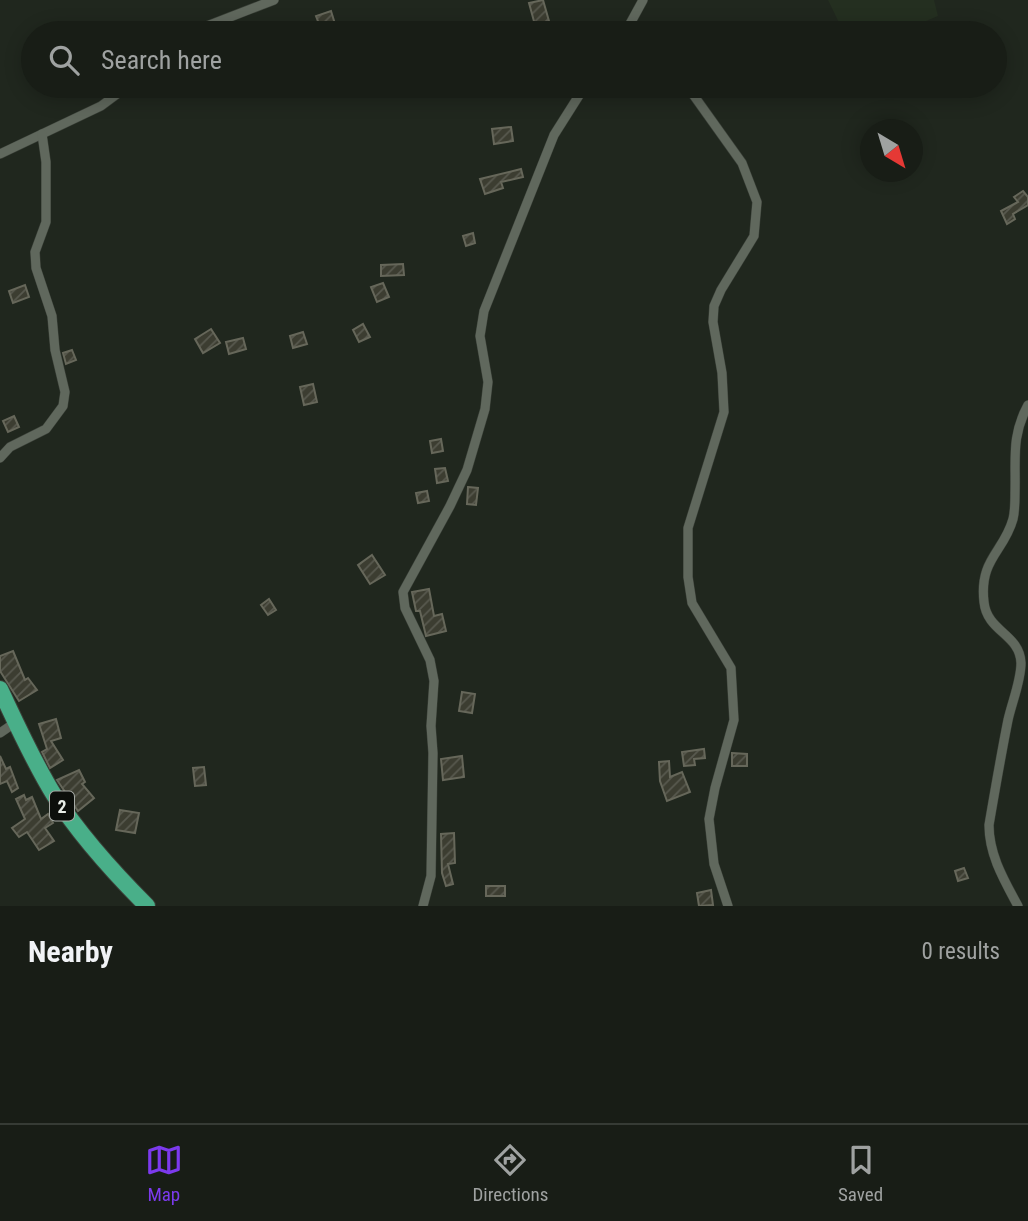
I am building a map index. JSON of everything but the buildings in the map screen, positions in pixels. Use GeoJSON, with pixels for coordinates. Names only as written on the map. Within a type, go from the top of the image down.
{"type":"FeatureCollection","features":[{"type":"Feature","properties":{"kind":"highway","name":"2"},"geometry":{"type":"LineString","coordinates":[[0,690],[28,749],[55,796],[104,860],[147,906]]}},
{"type":"Feature","properties":{"kind":"street"},"geometry":{"type":"LineString","coordinates":[[220,21],[274,0]]}},
{"type":"Feature","properties":{"kind":"street"},"geometry":{"type":"LineString","coordinates":[[632,21],[643,0]]}},
{"type":"Feature","properties":{"kind":"street"},"geometry":{"type":"LineString","coordinates":[[0,154],[101,106],[112,98]]}},
{"type":"Feature","properties":{"kind":"street"},"geometry":{"type":"LineString","coordinates":[[422,906],[430,876],[433,753],[431,726],[435,681],[429,660],[405,608],[403,592],[467,470],[485,409],[488,382],[480,336],[484,311],[554,135],[577,98]]}},
{"type":"Feature","properties":{"kind":"street"},"geometry":{"type":"LineString","coordinates":[[695,98],[741,163],[757,202],[754,236],[714,306],[713,322],[722,373],[724,412],[688,528],[688,577],[692,603],[731,668],[734,720],[709,819],[714,864],[728,906]]}},
{"type":"Feature","properties":{"kind":"street"},"geometry":{"type":"LineString","coordinates":[[0,458],[10,447],[46,429],[63,406],[65,391],[55,350],[52,316],[36,268],[35,252],[46,222],[46,162],[42,135]]}},
{"type":"Feature","properties":{"kind":"street"},"geometry":{"type":"LineString","coordinates":[[1018,906],[993,856],[989,825],[1007,723],[1021,666],[1020,656],[1011,640],[992,625],[986,615],[983,588],[987,567],[1014,517],[1014,445],[1016,431],[1028,405]]}},
{"type":"Feature","properties":{"kind":"street"},"geometry":{"type":"LineString","coordinates":[[0,733],[16,722]]}},
{"type":"Feature","properties":{"kind":"shaded area"},"geometry":{"type":"Polygon","coordinates":[[[828,0],[934,0],[938,16],[926,21],[838,21],[828,0]]]}}]}
